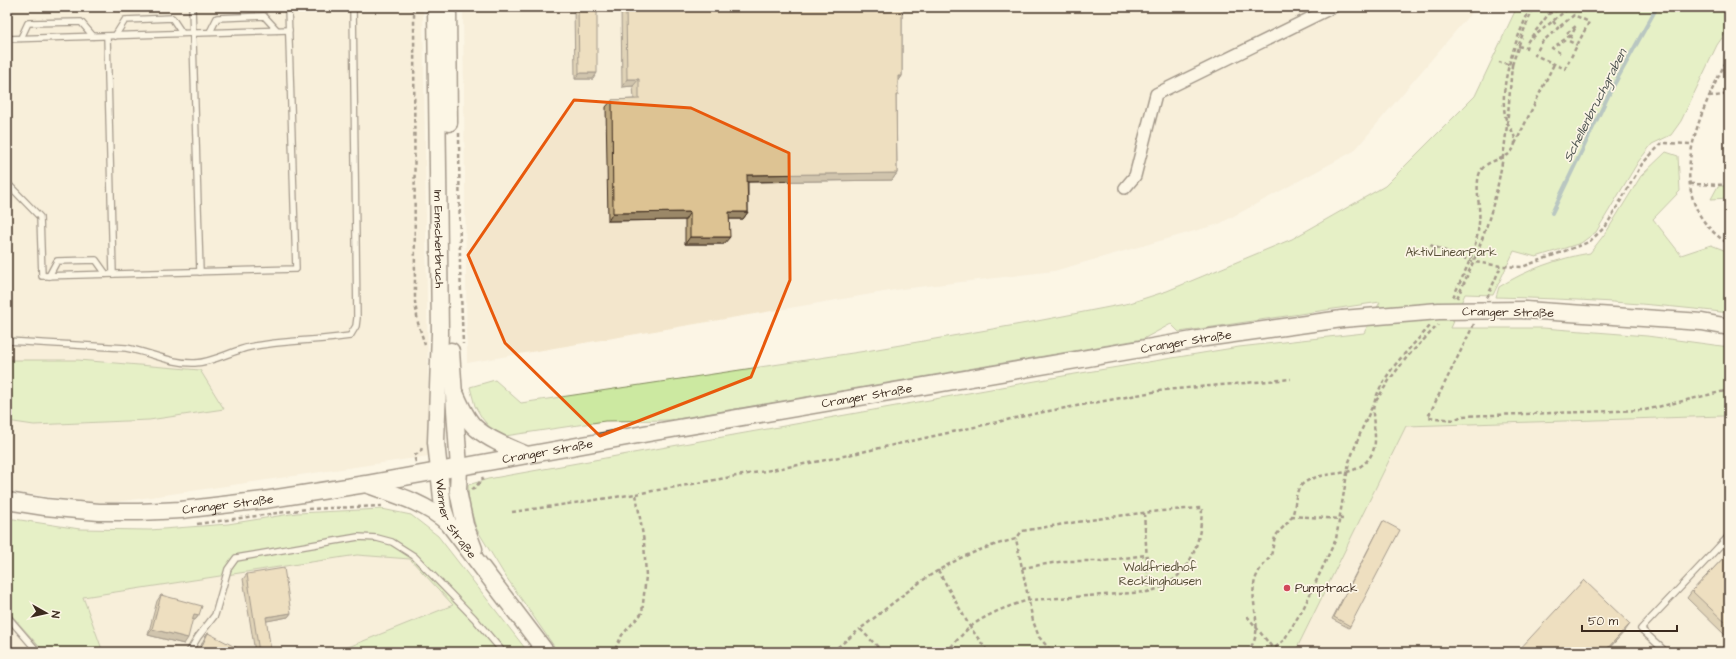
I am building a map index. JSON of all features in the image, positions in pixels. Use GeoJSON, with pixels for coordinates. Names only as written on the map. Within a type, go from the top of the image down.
{"type":"FeatureCollection","features":[{"type":"Feature","properties":{"kind":"main road","name":"Im Emscherbruch"},"geometry":{"type":"LineString","coordinates":[[436,7],[446,368]]}},
{"type":"Feature","properties":{"kind":"main road","name":"Im Emscherbruch"},"geometry":{"type":"LineString","coordinates":[[448,7],[446,389],[459,468]]}},
{"type":"Feature","properties":{"kind":"main road","name":"Cranger Straße"},"geometry":{"type":"LineString","coordinates":[[7,501],[45,507],[99,512],[181,510],[366,484],[648,433],[1198,340],[1342,319],[1439,312],[1525,310],[1702,322],[1729,327]]}},
{"type":"Feature","properties":{"kind":"main road","name":"Im Emscherbruch"},"geometry":{"type":"LineString","coordinates":[[438,471],[436,435],[446,389]]}},
{"type":"Feature","properties":{"kind":"main road"},"geometry":{"type":"LineString","coordinates":[[446,389],[477,429],[493,439],[527,455]]}},
{"type":"Feature","properties":{"kind":"main road","name":"Wanner Straße"},"geometry":{"type":"LineString","coordinates":[[459,468],[459,499],[465,525],[479,563]]}},
{"type":"Feature","properties":{"kind":"main road","name":"Wanner Straße"},"geometry":{"type":"LineString","coordinates":[[438,471],[443,508],[448,523],[546,652]]}},
{"type":"Feature","properties":{"kind":"main road"},"geometry":{"type":"LineString","coordinates":[[366,484],[418,502],[436,512],[448,523]]}},
{"type":"Feature","properties":{"kind":"street"},"geometry":{"type":"LineString","coordinates":[[1125,188],[1135,176],[1156,94],[1333,7]]}},
{"type":"Feature","properties":{"kind":"lane"},"geometry":{"type":"LineString","coordinates":[[192,7],[200,272]]}},
{"type":"Feature","properties":{"kind":"lane"},"geometry":{"type":"LineString","coordinates":[[7,174],[7,183],[40,217],[42,276],[296,269],[288,7]]}},
{"type":"Feature","properties":{"kind":"lane"},"geometry":{"type":"LineString","coordinates":[[7,341],[126,348],[144,351],[176,361],[193,363],[207,361],[250,348],[350,336],[356,326],[357,318],[352,7]]}},
{"type":"Feature","properties":{"kind":"lane"},"geometry":{"type":"LineString","coordinates":[[210,32],[217,18],[256,16],[264,16],[277,30]]}},
{"type":"Feature","properties":{"kind":"lane"},"geometry":{"type":"LineString","coordinates":[[115,36],[125,20],[172,18],[182,33]]}},
{"type":"Feature","properties":{"kind":"lane"},"geometry":{"type":"LineString","coordinates":[[21,38],[28,23],[81,22],[94,36]]}},
{"type":"Feature","properties":{"kind":"lane"},"geometry":{"type":"LineString","coordinates":[[7,39],[288,30]]}},
{"type":"Feature","properties":{"kind":"lane"},"geometry":{"type":"LineString","coordinates":[[107,36],[113,274]]}},
{"type":"Feature","properties":{"kind":"lane"},"geometry":{"type":"LineString","coordinates":[[49,276],[57,261],[96,260],[106,274]]}},
{"type":"Feature","properties":{"kind":"lane"},"geometry":{"type":"LineString","coordinates":[[1666,652],[1641,629],[1729,536]]}},
{"type":"Feature","properties":{"kind":"lane"},"geometry":{"type":"LineString","coordinates":[[188,652],[215,615],[228,569],[236,558],[358,537],[377,538],[392,542],[414,556],[474,618],[503,652]]}},
{"type":"Feature","properties":{"kind":"lane"},"geometry":{"type":"LineString","coordinates":[[7,616],[38,652]]}},
{"type":"Feature","properties":{"kind":"path"},"geometry":{"type":"LineString","coordinates":[[412,7],[414,13],[415,302],[418,323],[427,352]]}},
{"type":"Feature","properties":{"kind":"path"},"geometry":{"type":"LineString","coordinates":[[1514,148],[1514,136],[1505,116],[1505,96],[1511,64],[1522,25],[1531,7]]}},
{"type":"Feature","properties":{"kind":"path"},"geometry":{"type":"LineString","coordinates":[[1511,64],[1534,7]]}},
{"type":"Feature","properties":{"kind":"path"},"geometry":{"type":"LineString","coordinates":[[1518,46],[1526,48],[1528,41],[1554,7]]}},
{"type":"Feature","properties":{"kind":"path"},"geometry":{"type":"LineString","coordinates":[[1548,14],[1565,7]]}},
{"type":"Feature","properties":{"kind":"path"},"geometry":{"type":"LineString","coordinates":[[1528,41],[1570,7]]}},
{"type":"Feature","properties":{"kind":"path"},"geometry":{"type":"LineString","coordinates":[[1574,15],[1589,22],[1577,45],[1565,69],[1535,55],[1542,42],[1574,15]]}},
{"type":"Feature","properties":{"kind":"path"},"geometry":{"type":"LineString","coordinates":[[1552,21],[1558,28]]}},
{"type":"Feature","properties":{"kind":"path"},"geometry":{"type":"LineString","coordinates":[[1567,33],[1576,26],[1569,41],[1577,45]]}},
{"type":"Feature","properties":{"kind":"path"},"geometry":{"type":"LineString","coordinates":[[1560,53],[1552,48],[1572,34]]}},
{"type":"Feature","properties":{"kind":"path"},"geometry":{"type":"LineString","coordinates":[[1729,56],[1698,121],[1692,144],[1690,184],[1696,210],[1708,226],[1729,244]]}},
{"type":"Feature","properties":{"kind":"path"},"geometry":{"type":"LineString","coordinates":[[1499,62],[1511,64]]}},
{"type":"Feature","properties":{"kind":"path"},"geometry":{"type":"LineString","coordinates":[[1449,303],[1475,248],[1480,223],[1478,189],[1480,175],[1487,163],[1507,156],[1514,148],[1554,64]]}},
{"type":"Feature","properties":{"kind":"path"},"geometry":{"type":"LineString","coordinates":[[1709,97],[1729,94]]}},
{"type":"Feature","properties":{"kind":"path"},"geometry":{"type":"LineString","coordinates":[[1455,302],[1474,262],[1491,213],[1502,158],[1507,121]]}},
{"type":"Feature","properties":{"kind":"path"},"geometry":{"type":"LineString","coordinates":[[458,128],[460,268],[464,350]]}},
{"type":"Feature","properties":{"kind":"path"},"geometry":{"type":"LineString","coordinates":[[1430,245],[1474,262],[1522,267],[1589,242],[1606,226],[1642,164],[1662,143],[1692,144]]}},
{"type":"Feature","properties":{"kind":"path"},"geometry":{"type":"LineString","coordinates":[[1690,184],[1729,185]]}},
{"type":"Feature","properties":{"kind":"path"},"geometry":{"type":"LineString","coordinates":[[1486,300],[1501,266]]}},
{"type":"Feature","properties":{"kind":"path"},"geometry":{"type":"LineString","coordinates":[[1476,320],[1428,417],[1454,420],[1462,416],[1645,410],[1729,390]]}},
{"type":"Feature","properties":{"kind":"path"},"geometry":{"type":"LineString","coordinates":[[1270,652],[1274,651],[1284,640],[1311,593],[1336,539],[1349,462],[1362,428],[1390,379],[1407,357],[1426,340],[1441,321]]}},
{"type":"Feature","properties":{"kind":"path"},"geometry":{"type":"LineString","coordinates":[[1246,652],[1252,644],[1256,628],[1253,604],[1254,582],[1257,573],[1270,556],[1275,537],[1291,516],[1297,492],[1305,482],[1315,478],[1347,473],[1365,463],[1374,451],[1376,443],[1374,405],[1385,379],[1409,349],[1434,322]]}},
{"type":"Feature","properties":{"kind":"path"},"geometry":{"type":"LineString","coordinates":[[512,512],[636,494],[821,461],[1038,413],[1164,390],[1291,379]]}},
{"type":"Feature","properties":{"kind":"path"},"geometry":{"type":"LineString","coordinates":[[414,456],[421,451],[424,442]]}},
{"type":"Feature","properties":{"kind":"path"},"geometry":{"type":"LineString","coordinates":[[614,652],[622,636],[642,613],[646,576],[644,542],[636,494]]}},
{"type":"Feature","properties":{"kind":"path"},"geometry":{"type":"LineString","coordinates":[[832,652],[938,570],[973,552],[1016,539],[1022,531],[1144,513],[1202,508],[1199,540],[1191,559],[1179,576],[1162,588],[1149,592],[1029,600],[995,612],[970,627],[946,652]]}},
{"type":"Feature","properties":{"kind":"path"},"geometry":{"type":"LineString","coordinates":[[1144,513],[1149,592]]}},
{"type":"Feature","properties":{"kind":"path"},"geometry":{"type":"LineString","coordinates":[[1291,516],[1343,519]]}},
{"type":"Feature","properties":{"kind":"path"},"geometry":{"type":"LineString","coordinates":[[1016,539],[1033,621],[1039,637],[1052,652]]}},
{"type":"Feature","properties":{"kind":"path"},"geometry":{"type":"LineString","coordinates":[[1022,568],[1065,561],[1104,561],[1146,555]]}},
{"type":"Feature","properties":{"kind":"path"},"geometry":{"type":"LineString","coordinates":[[938,570],[970,627],[988,652]]}},
{"type":"Feature","properties":{"kind":"path"},"geometry":{"type":"LineString","coordinates":[[1247,616],[1274,651]]}},
{"type":"Feature","properties":{"kind":"path"},"geometry":{"type":"LineString","coordinates":[[860,629],[883,652]]}},
{"type":"Feature","properties":{"kind":"highlighted area"},"geometry":{"type":"Polygon","coordinates":[[[574,100],[691,108],[789,153],[790,280],[751,377],[600,436],[505,343],[468,255],[574,100]]]}},
{"type":"Feature","properties":{"kind":"shaded area"},"geometry":{"type":"Polygon","coordinates":[[[7,7],[423,7],[429,456],[103,504],[7,491],[7,421],[34,425],[149,420],[224,409],[200,370],[78,360],[7,360],[7,7]]]}},
{"type":"Feature","properties":{"kind":"shaded area"},"geometry":{"type":"Polygon","coordinates":[[[463,7],[1476,7],[1354,151],[1219,224],[1054,271],[901,289],[467,363],[463,7]]]}},
{"type":"Feature","properties":{"kind":"shaded area"},"geometry":{"type":"Polygon","coordinates":[[[1729,417],[1729,652],[1295,652],[1406,426],[1729,417]]]}},
{"type":"Feature","properties":{"kind":"shaded area"},"geometry":{"type":"Polygon","coordinates":[[[357,555],[410,559],[453,605],[336,652],[103,652],[83,597],[357,555]]]}},
{"type":"Feature","properties":{"kind":"shaded area"},"geometry":{"type":"Polygon","coordinates":[[[7,610],[44,650],[44,652],[7,652],[7,610]]]}},
{"type":"Feature","properties":{"kind":"green space"},"geometry":{"type":"Polygon","coordinates":[[[1517,7],[1729,7],[1729,28],[1717,45],[1681,121],[1671,135],[1652,144],[1638,162],[1596,232],[1581,243],[1536,257],[1514,251],[1493,295],[1465,294],[1450,328],[1543,328],[1647,336],[1729,347],[1729,417],[1406,426],[1295,652],[558,652],[504,574],[476,528],[469,503],[468,485],[488,479],[1069,375],[1239,347],[1364,333],[1380,302],[1179,332],[1171,324],[1143,339],[671,420],[605,421],[505,436],[490,428],[482,418],[475,406],[470,387],[495,380],[521,403],[866,351],[1027,323],[1130,303],[1167,291],[1292,239],[1385,186],[1475,96],[1517,7]]]}},
{"type":"Feature","properties":{"kind":"green space"},"geometry":{"type":"Polygon","coordinates":[[[1666,152],[1678,156],[1680,191],[1653,219],[1681,255],[1711,245],[1729,252],[1729,313],[1612,302],[1496,297],[1499,287],[1520,275],[1555,261],[1590,253],[1607,231],[1641,176],[1666,152]]]}},
{"type":"Feature","properties":{"kind":"green space"},"geometry":{"type":"Polygon","coordinates":[[[1718,186],[1729,186],[1729,198],[1711,199],[1718,186]]]}},
{"type":"Feature","properties":{"kind":"green space"},"geometry":{"type":"Polygon","coordinates":[[[7,360],[78,360],[200,370],[224,409],[149,420],[34,425],[7,421],[7,360]]]}},
{"type":"Feature","properties":{"kind":"green space"},"geometry":{"type":"Polygon","coordinates":[[[382,509],[411,515],[438,536],[528,652],[336,652],[453,605],[410,559],[357,555],[83,597],[103,652],[44,652],[7,610],[7,518],[80,529],[150,530],[228,524],[297,513],[382,509]]]}},
{"type":"Feature","properties":{"kind":"building"},"geometry":{"type":"Polygon","coordinates":[[[578,7],[597,7],[597,73],[579,73],[578,7]]]}},
{"type":"Feature","properties":{"kind":"building"},"geometry":{"type":"Polygon","coordinates":[[[626,7],[902,7],[902,76],[898,76],[898,95],[896,95],[897,173],[747,175],[748,212],[729,212],[730,237],[690,237],[690,212],[613,213],[612,100],[639,99],[639,79],[627,79],[626,7]]]}},
{"type":"Feature","properties":{"kind":"building"},"geometry":{"type":"Polygon","coordinates":[[[1383,521],[1400,530],[1350,626],[1334,617],[1383,521]]]}},
{"type":"Feature","properties":{"kind":"building"},"geometry":{"type":"Polygon","coordinates":[[[1729,552],[1729,626],[1692,591],[1729,552]]]}},
{"type":"Feature","properties":{"kind":"building"},"geometry":{"type":"Polygon","coordinates":[[[284,568],[291,613],[266,617],[271,652],[259,652],[247,574],[284,568]]]}},
{"type":"Feature","properties":{"kind":"building"},"geometry":{"type":"Polygon","coordinates":[[[1584,580],[1630,624],[1604,652],[1517,652],[1584,580]]]}},
{"type":"Feature","properties":{"kind":"building"},"geometry":{"type":"Polygon","coordinates":[[[161,595],[202,606],[199,615],[194,614],[188,638],[152,629],[161,595]]]}},
{"type":"Feature","properties":{"kind":"building"},"geometry":{"type":"Polygon","coordinates":[[[208,633],[237,648],[235,652],[199,652],[208,633]]]}},
{"type":"Feature","properties":{"kind":"waterway","name":"Schellenbruchgraben"},"geometry":{"type":"LineString","coordinates":[[1552,213],[1611,90],[1657,7]]}},
{"type":"Feature","properties":{"kind":"place","name":"Pumptrack"},"geometry":{"type":"Point","coordinates":[1287,588]}},
{"type":"Feature","properties":{"kind":"park label","name":"AktivLinearPark"},"geometry":{"type":"Point","coordinates":[1451,252]}},
{"type":"Feature","properties":{"kind":"park label","name":"Waldfriedhof Recklinghausen"},"geometry":{"type":"Point","coordinates":[1160,574]}}]}
